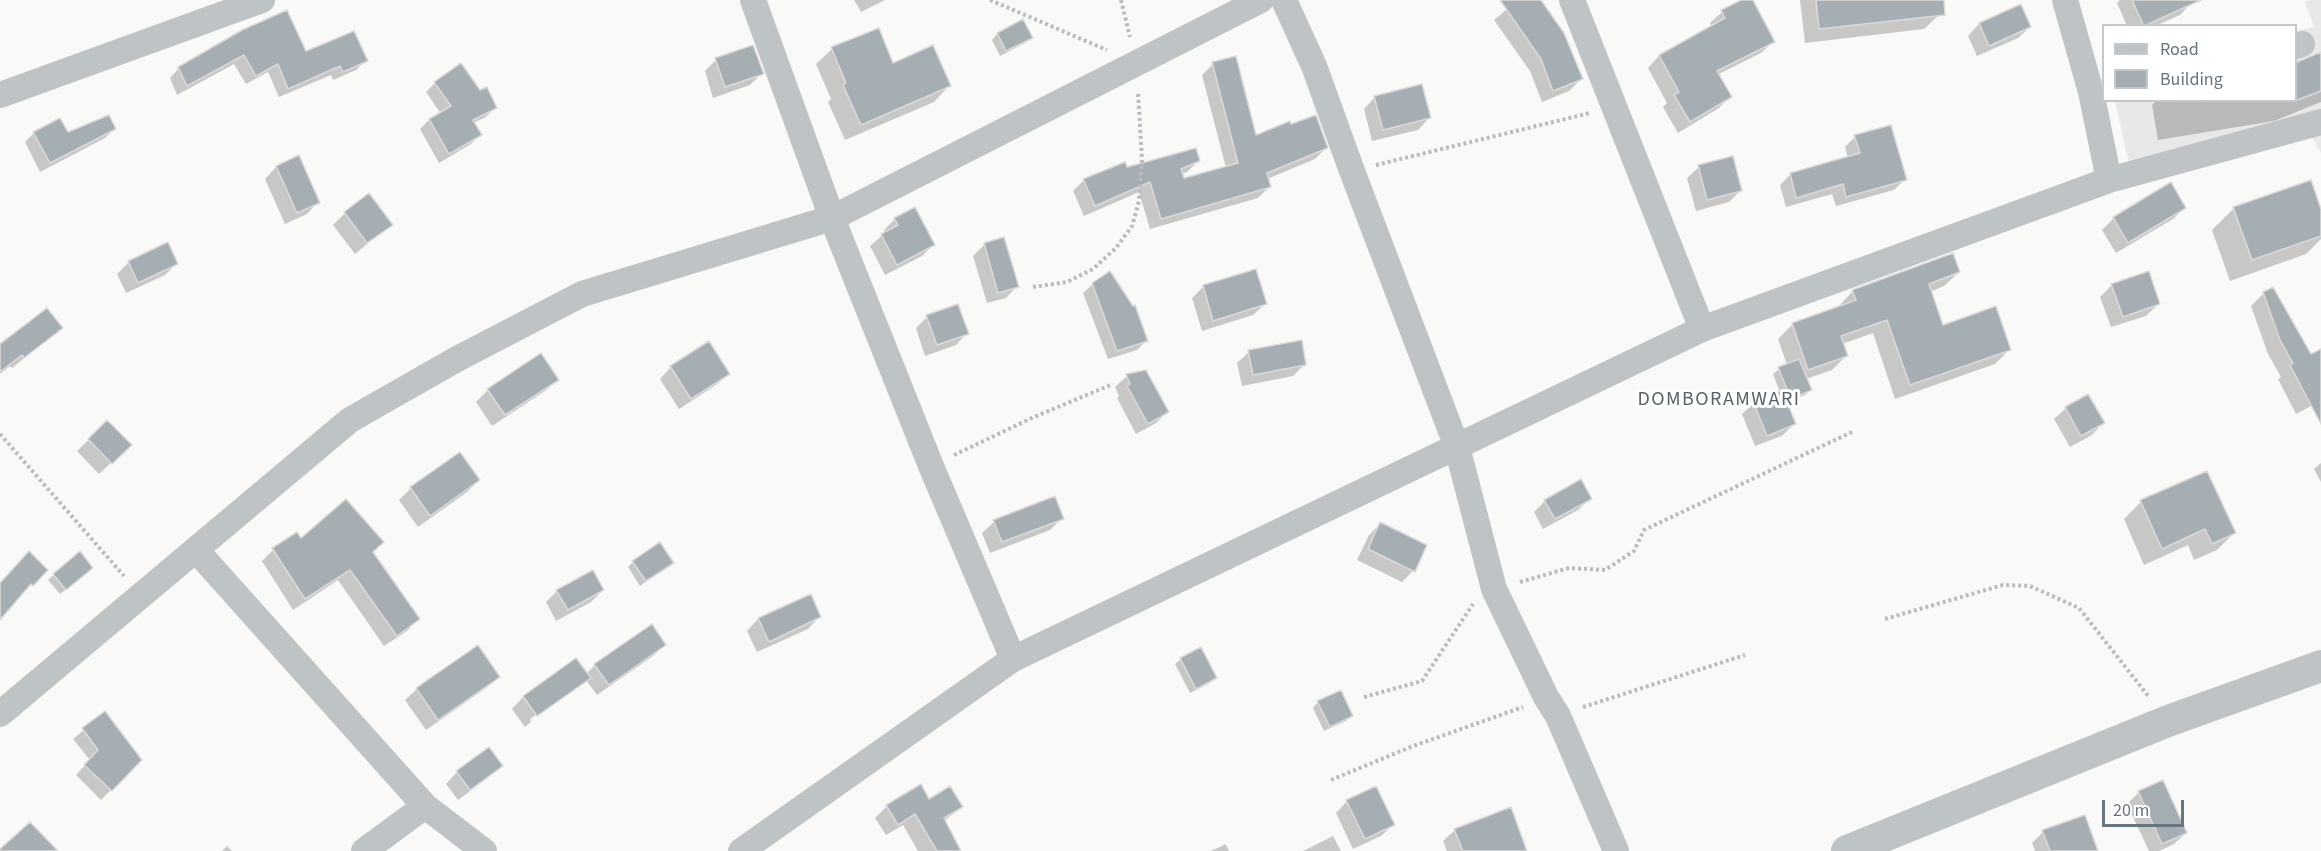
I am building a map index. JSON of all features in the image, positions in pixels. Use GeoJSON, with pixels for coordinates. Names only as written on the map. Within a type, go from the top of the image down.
{"type":"FeatureCollection","features":[{"type":"Feature","properties":{"kind":"street"},"geometry":{"type":"LineString","coordinates":[[0,95],[262,0]]}},
{"type":"Feature","properties":{"kind":"street"},"geometry":{"type":"LineString","coordinates":[[753,0],[832,218],[931,466],[1013,659]]}},
{"type":"Feature","properties":{"kind":"street"},"geometry":{"type":"LineString","coordinates":[[0,714],[350,420],[456,359],[582,294],[832,218],[1135,62],[1261,0]]}},
{"type":"Feature","properties":{"kind":"street"},"geometry":{"type":"LineString","coordinates":[[1284,0],[1314,66],[1457,447],[1494,589],[1552,706],[1616,851]]}},
{"type":"Feature","properties":{"kind":"street"},"geometry":{"type":"LineString","coordinates":[[1572,0],[1702,329]]}},
{"type":"Feature","properties":{"kind":"street"},"geometry":{"type":"LineString","coordinates":[[2065,0],[2097,90],[2109,180]]}},
{"type":"Feature","properties":{"kind":"street"},"geometry":{"type":"LineString","coordinates":[[741,851],[1013,659],[1702,329],[2109,180],[2321,122]]}},
{"type":"Feature","properties":{"kind":"street"},"geometry":{"type":"LineString","coordinates":[[196,550],[425,806],[484,851]]}},
{"type":"Feature","properties":{"kind":"street"},"geometry":{"type":"LineString","coordinates":[[1847,851],[2168,721],[2321,666]]}},
{"type":"Feature","properties":{"kind":"street"},"geometry":{"type":"LineString","coordinates":[[364,851],[425,806]]}},
{"type":"Feature","properties":{"kind":"path"},"geometry":{"type":"LineString","coordinates":[[990,0],[1135,62]]}},
{"type":"Feature","properties":{"kind":"path"},"geometry":{"type":"LineString","coordinates":[[1033,287],[1067,282],[1093,269],[1116,248],[1132,226],[1139,201],[1142,160],[1135,62],[1121,0]]}},
{"type":"Feature","properties":{"kind":"path"},"geometry":{"type":"LineString","coordinates":[[1352,171],[1615,106]]}},
{"type":"Feature","properties":{"kind":"path"},"geometry":{"type":"LineString","coordinates":[[931,466],[1034,417],[1113,384]]}},
{"type":"Feature","properties":{"kind":"path"},"geometry":{"type":"LineString","coordinates":[[1365,697],[1422,681],[1473,604],[1494,589],[1569,568],[1605,570],[1634,551],[1644,530],[1852,432]]}},
{"type":"Feature","properties":{"kind":"path"},"geometry":{"type":"LineString","coordinates":[[0,434],[141,595]]}},
{"type":"Feature","properties":{"kind":"path"},"geometry":{"type":"LineString","coordinates":[[1885,619],[2004,585],[2030,586],[2079,608],[2168,721]]}},
{"type":"Feature","properties":{"kind":"path"},"geometry":{"type":"LineString","coordinates":[[1331,780],[1413,746],[1507,714],[1552,706],[1745,655]]}},
{"type":"Feature","properties":{"kind":"shaded area"},"geometry":{"type":"Polygon","coordinates":[[[2321,0],[2321,153],[2310,134],[2131,172],[2115,102],[2297,102],[2297,31],[2314,27],[2305,2],[2321,0]]]}},
{"type":"Feature","properties":{"kind":"building"},"geometry":{"type":"Polygon","coordinates":[[[1500,0],[1541,0],[1564,33],[1583,79],[1553,91],[1541,59],[1500,0]]]}},
{"type":"Feature","properties":{"kind":"building"},"geometry":{"type":"Polygon","coordinates":[[[1741,0],[1753,0],[1775,42],[1717,71],[1732,97],[1690,122],[1674,95],[1679,92],[1659,55],[1725,18],[1721,10],[1741,0]]]}},
{"type":"Feature","properties":{"kind":"building"},"geometry":{"type":"Polygon","coordinates":[[[1816,0],[1944,0],[1945,15],[1819,29],[1816,0]]]}},
{"type":"Feature","properties":{"kind":"building"},"geometry":{"type":"Polygon","coordinates":[[[2132,0],[2201,0],[2148,24],[2143,24],[2132,0]]]}},
{"type":"Feature","properties":{"kind":"building"},"geometry":{"type":"Polygon","coordinates":[[[2021,4],[2031,27],[1989,46],[1979,23],[2021,4]]]}},
{"type":"Feature","properties":{"kind":"building"},"geometry":{"type":"Polygon","coordinates":[[[287,10],[306,51],[354,31],[368,61],[343,72],[340,66],[288,89],[278,64],[256,76],[244,55],[187,86],[178,67],[242,30],[287,10]]]}},
{"type":"Feature","properties":{"kind":"building"},"geometry":{"type":"Polygon","coordinates":[[[1023,19],[1033,38],[1006,51],[997,33],[1023,19]]]}},
{"type":"Feature","properties":{"kind":"building"},"geometry":{"type":"Polygon","coordinates":[[[879,28],[893,63],[933,45],[951,86],[861,125],[843,85],[846,83],[831,47],[879,28]]]}},
{"type":"Feature","properties":{"kind":"building"},"geometry":{"type":"Polygon","coordinates":[[[753,45],[764,74],[725,87],[715,58],[753,45]]]}},
{"type":"Feature","properties":{"kind":"building"},"geometry":{"type":"Polygon","coordinates":[[[2321,52],[2321,91],[2297,100],[2297,62],[2321,52]]]}},
{"type":"Feature","properties":{"kind":"building"},"geometry":{"type":"Polygon","coordinates":[[[1236,56],[1256,135],[1290,121],[1291,124],[1316,115],[1328,148],[1267,173],[1271,187],[1161,219],[1150,182],[1095,206],[1083,179],[1125,162],[1127,167],[1196,148],[1200,161],[1181,169],[1184,178],[1238,163],[1212,62],[1236,56]]]}},
{"type":"Feature","properties":{"kind":"building"},"geometry":{"type":"Polygon","coordinates":[[[461,63],[480,90],[487,87],[497,108],[473,120],[482,135],[449,154],[429,119],[451,106],[434,82],[461,63]]]}},
{"type":"Feature","properties":{"kind":"building"},"geometry":{"type":"Polygon","coordinates":[[[1422,84],[1431,118],[1383,130],[1374,96],[1422,84]]]}},
{"type":"Feature","properties":{"kind":"building"},"geometry":{"type":"Polygon","coordinates":[[[109,115],[116,129],[50,163],[33,132],[60,118],[68,132],[109,115]]]}},
{"type":"Feature","properties":{"kind":"building"},"geometry":{"type":"Polygon","coordinates":[[[1891,125],[1907,180],[1846,197],[1843,184],[1796,198],[1790,173],[1860,153],[1854,135],[1891,125]]]}},
{"type":"Feature","properties":{"kind":"building"},"geometry":{"type":"Polygon","coordinates":[[[299,155],[320,203],[297,213],[276,166],[299,155]]]}},
{"type":"Feature","properties":{"kind":"building"},"geometry":{"type":"Polygon","coordinates":[[[1733,156],[1742,191],[1707,200],[1698,165],[1733,156]]]}},
{"type":"Feature","properties":{"kind":"building"},"geometry":{"type":"Polygon","coordinates":[[[2311,180],[2321,209],[2321,236],[2252,260],[2233,207],[2311,180]]]}},
{"type":"Feature","properties":{"kind":"building"},"geometry":{"type":"Polygon","coordinates":[[[2171,182],[2186,208],[2128,243],[2113,217],[2171,182]]]}},
{"type":"Feature","properties":{"kind":"building"},"geometry":{"type":"Polygon","coordinates":[[[369,193],[393,225],[367,243],[344,212],[369,193]]]}},
{"type":"Feature","properties":{"kind":"building"},"geometry":{"type":"Polygon","coordinates":[[[915,207],[935,245],[897,265],[881,234],[898,225],[894,218],[915,207]]]}},
{"type":"Feature","properties":{"kind":"building"},"geometry":{"type":"Polygon","coordinates":[[[1004,237],[1019,287],[998,293],[984,243],[1004,237]]]}},
{"type":"Feature","properties":{"kind":"building"},"geometry":{"type":"Polygon","coordinates":[[[168,242],[178,264],[138,283],[128,261],[168,242]]]}},
{"type":"Feature","properties":{"kind":"building"},"geometry":{"type":"Polygon","coordinates":[[[1953,253],[1960,272],[1929,284],[1943,325],[1996,306],[2011,350],[1910,385],[1887,320],[1841,336],[1848,356],[1808,370],[1792,323],[1856,300],[1852,290],[1953,253]]]}},
{"type":"Feature","properties":{"kind":"building"},"geometry":{"type":"Polygon","coordinates":[[[1256,269],[1267,304],[1213,321],[1203,285],[1256,269]]]}},
{"type":"Feature","properties":{"kind":"building"},"geometry":{"type":"Polygon","coordinates":[[[1110,271],[1133,306],[1135,305],[1148,341],[1117,351],[1092,283],[1110,271]]]}},
{"type":"Feature","properties":{"kind":"building"},"geometry":{"type":"Polygon","coordinates":[[[2149,271],[2160,304],[2123,317],[2111,284],[2149,271]]]}},
{"type":"Feature","properties":{"kind":"building"},"geometry":{"type":"Polygon","coordinates":[[[2273,287],[2311,354],[2321,349],[2321,424],[2290,365],[2293,363],[2280,340],[2263,292],[2273,287]]]}},
{"type":"Feature","properties":{"kind":"building"},"geometry":{"type":"Polygon","coordinates":[[[958,304],[969,334],[937,345],[926,315],[958,304]]]}},
{"type":"Feature","properties":{"kind":"building"},"geometry":{"type":"Polygon","coordinates":[[[47,308],[63,328],[24,358],[22,355],[0,372],[0,344],[47,308]]]}},
{"type":"Feature","properties":{"kind":"building"},"geometry":{"type":"Polygon","coordinates":[[[1302,340],[1306,365],[1253,375],[1248,350],[1302,340]]]}},
{"type":"Feature","properties":{"kind":"building"},"geometry":{"type":"Polygon","coordinates":[[[709,341],[730,374],[691,399],[670,366],[709,341]]]}},
{"type":"Feature","properties":{"kind":"building"},"geometry":{"type":"Polygon","coordinates":[[[541,353],[559,380],[505,415],[487,389],[541,353]]]}},
{"type":"Feature","properties":{"kind":"building"},"geometry":{"type":"Polygon","coordinates":[[[1799,359],[1812,390],[1791,399],[1778,367],[1799,359]]]}},
{"type":"Feature","properties":{"kind":"building"},"geometry":{"type":"Polygon","coordinates":[[[1146,370],[1169,412],[1148,424],[1127,386],[1130,384],[1126,374],[1146,370]]]}},
{"type":"Feature","properties":{"kind":"building"},"geometry":{"type":"Polygon","coordinates":[[[1782,390],[1796,424],[1767,436],[1753,401],[1782,390]]]}},
{"type":"Feature","properties":{"kind":"building"},"geometry":{"type":"Polygon","coordinates":[[[2088,394],[2105,423],[2081,436],[2065,407],[2088,394]]]}},
{"type":"Feature","properties":{"kind":"building"},"geometry":{"type":"Polygon","coordinates":[[[107,420],[132,445],[112,464],[88,439],[107,420]]]}},
{"type":"Feature","properties":{"kind":"building"},"geometry":{"type":"Polygon","coordinates":[[[460,452],[480,480],[430,516],[410,487],[460,452]]]}},
{"type":"Feature","properties":{"kind":"building"},"geometry":{"type":"Polygon","coordinates":[[[2207,471],[2236,533],[2212,544],[2205,529],[2162,549],[2140,500],[2207,471]]]}},
{"type":"Feature","properties":{"kind":"building"},"geometry":{"type":"Polygon","coordinates":[[[1581,479],[1592,499],[1555,519],[1544,500],[1581,479]]]}},
{"type":"Feature","properties":{"kind":"building"},"geometry":{"type":"Polygon","coordinates":[[[1055,496],[1064,519],[1002,542],[993,520],[1055,496]]]}},
{"type":"Feature","properties":{"kind":"building"},"geometry":{"type":"Polygon","coordinates":[[[346,499],[384,542],[373,552],[420,619],[397,636],[350,570],[305,599],[272,548],[297,532],[301,538],[346,499]]]}},
{"type":"Feature","properties":{"kind":"building"},"geometry":{"type":"Polygon","coordinates":[[[1380,522],[1427,545],[1415,572],[1368,549],[1380,522]]]}},
{"type":"Feature","properties":{"kind":"building"},"geometry":{"type":"Polygon","coordinates":[[[660,542],[674,563],[646,581],[632,561],[660,542]]]}},
{"type":"Feature","properties":{"kind":"building"},"geometry":{"type":"Polygon","coordinates":[[[29,551],[48,570],[33,586],[31,584],[0,620],[0,583],[29,551]]]}},
{"type":"Feature","properties":{"kind":"building"},"geometry":{"type":"Polygon","coordinates":[[[80,551],[93,568],[66,590],[53,574],[80,551]]]}},
{"type":"Feature","properties":{"kind":"building"},"geometry":{"type":"Polygon","coordinates":[[[593,570],[604,590],[568,610],[556,590],[593,570]]]}},
{"type":"Feature","properties":{"kind":"building"},"geometry":{"type":"Polygon","coordinates":[[[811,594],[821,617],[769,642],[758,618],[811,594]]]}},
{"type":"Feature","properties":{"kind":"building"},"geometry":{"type":"Polygon","coordinates":[[[652,624],[666,645],[609,685],[594,664],[652,624]]]}},
{"type":"Feature","properties":{"kind":"building"},"geometry":{"type":"Polygon","coordinates":[[[478,645],[500,677],[438,720],[416,688],[478,645]]]}},
{"type":"Feature","properties":{"kind":"building"},"geometry":{"type":"Polygon","coordinates":[[[1201,647],[1217,678],[1196,689],[1180,658],[1201,647]]]}},
{"type":"Feature","properties":{"kind":"building"},"geometry":{"type":"Polygon","coordinates":[[[576,658],[591,678],[537,716],[523,696],[576,658]]]}},
{"type":"Feature","properties":{"kind":"building"},"geometry":{"type":"Polygon","coordinates":[[[1341,690],[1353,716],[1330,727],[1317,701],[1341,690]]]}},
{"type":"Feature","properties":{"kind":"building"},"geometry":{"type":"Polygon","coordinates":[[[105,711],[142,760],[112,791],[84,765],[98,750],[82,728],[105,711]]]}},
{"type":"Feature","properties":{"kind":"building"},"geometry":{"type":"Polygon","coordinates":[[[489,747],[503,766],[470,790],[456,771],[489,747]]]}},
{"type":"Feature","properties":{"kind":"building"},"geometry":{"type":"Polygon","coordinates":[[[2163,780],[2187,833],[2162,844],[2138,791],[2163,780]]]}},
{"type":"Feature","properties":{"kind":"building"},"geometry":{"type":"Polygon","coordinates":[[[921,784],[929,799],[950,786],[963,807],[944,818],[961,851],[937,851],[915,814],[898,825],[886,805],[921,784]]]}},
{"type":"Feature","properties":{"kind":"building"},"geometry":{"type":"Polygon","coordinates":[[[1376,786],[1395,825],[1365,839],[1346,800],[1376,786]]]}},
{"type":"Feature","properties":{"kind":"building"},"geometry":{"type":"Polygon","coordinates":[[[1511,807],[1527,851],[1463,851],[1454,829],[1511,807]]]}},
{"type":"Feature","properties":{"kind":"building"},"geometry":{"type":"Polygon","coordinates":[[[2085,815],[2098,851],[2050,851],[2042,830],[2085,815]]]}},
{"type":"Feature","properties":{"kind":"building"},"geometry":{"type":"Polygon","coordinates":[[[30,822],[58,851],[0,851],[0,849],[30,822]]]}},
{"type":"Feature","properties":{"kind":"district","name":"DOMBORAMWARI"},"geometry":{"type":"Point","coordinates":[1719,401]}}]}
